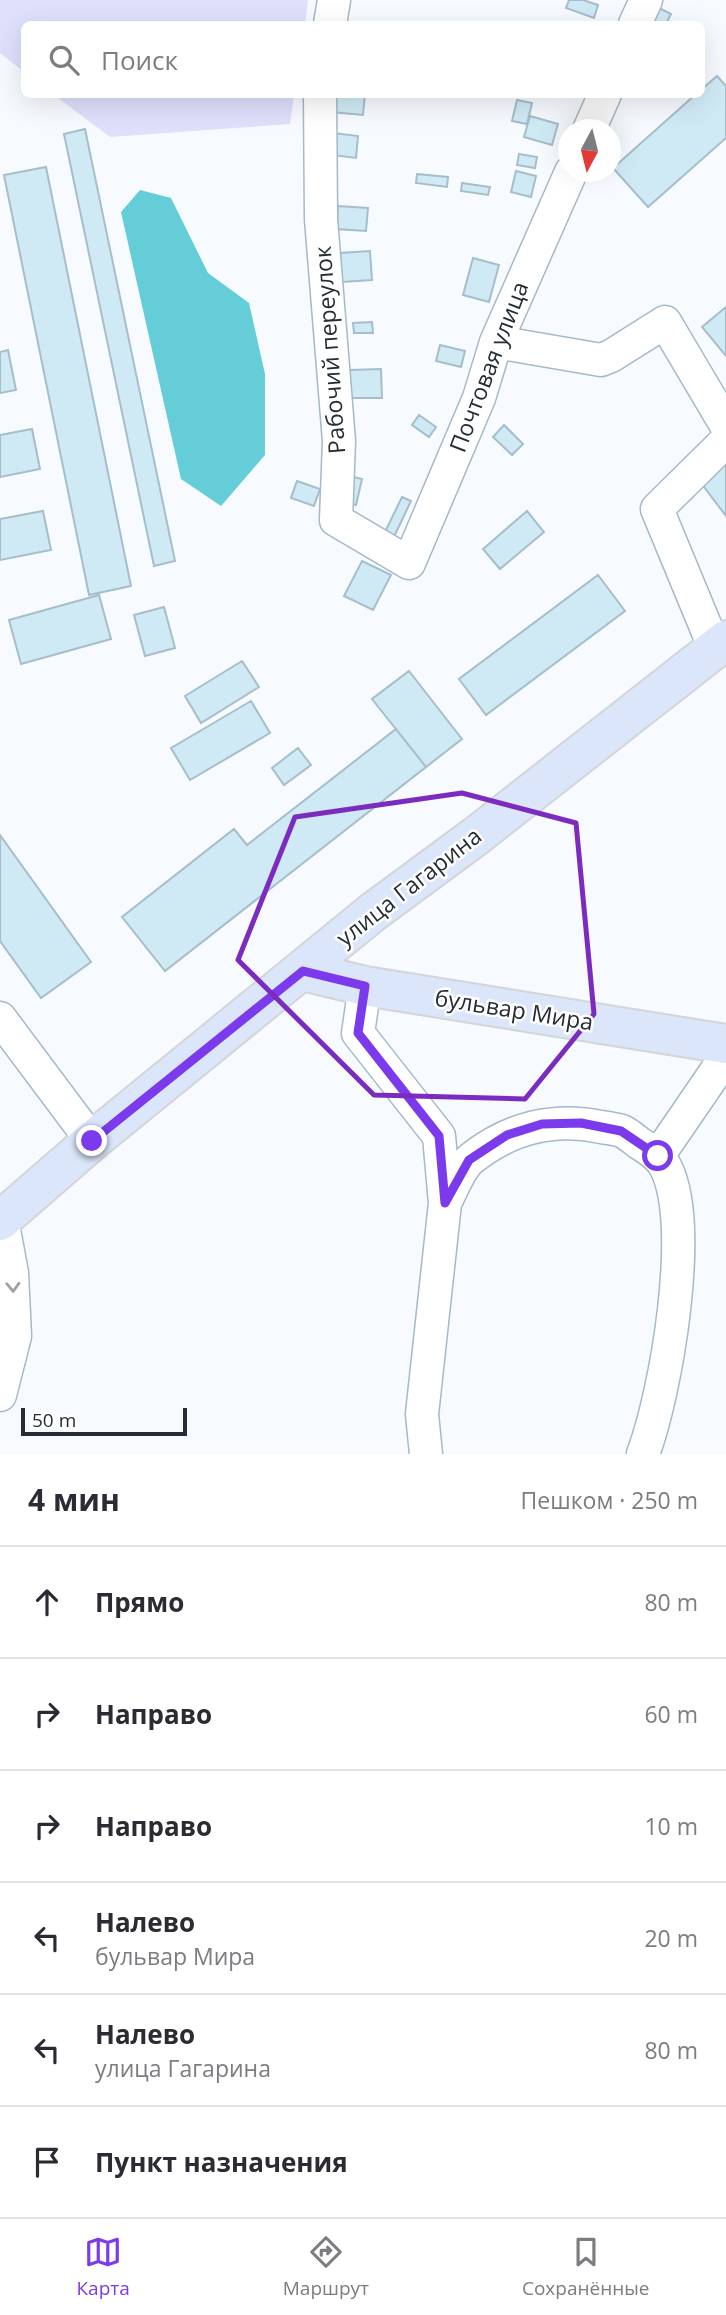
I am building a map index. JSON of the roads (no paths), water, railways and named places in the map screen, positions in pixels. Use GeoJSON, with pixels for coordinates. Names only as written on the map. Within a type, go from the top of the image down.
{"type":"FeatureCollection","features":[{"type":"Feature","properties":{"kind":"main road","name":"улица Гагарина"},"geometry":{"type":"LineString","coordinates":[[1,1220],[92,1141],[373,912],[476,836],[720,644]]}},
{"type":"Feature","properties":{"kind":"main road","name":"бульвар Мира"},"geometry":{"type":"LineString","coordinates":[[303,971],[365,986],[726,1046]]}},
{"type":"Feature","properties":{"kind":"street"},"geometry":{"type":"LineString","coordinates":[[330,21],[334,0]]}},
{"type":"Feature","properties":{"kind":"street"},"geometry":{"type":"LineString","coordinates":[[636,21],[646,0]]}},
{"type":"Feature","properties":{"kind":"street","name":"Рабочий переулок"},"geometry":{"type":"LineString","coordinates":[[320,98],[321,219],[339,441],[335,520],[409,563]]}},
{"type":"Feature","properties":{"kind":"street"},"geometry":{"type":"LineString","coordinates":[[594,119],[603,98]]}},
{"type":"Feature","properties":{"kind":"street","name":"Почтовая улица"},"geometry":{"type":"LineString","coordinates":[[409,563],[479,398],[496,342],[567,182]]}},
{"type":"Feature","properties":{"kind":"street"},"geometry":{"type":"LineString","coordinates":[[496,342],[601,360],[665,322],[726,425]]}},
{"type":"Feature","properties":{"kind":"street"},"geometry":{"type":"LineString","coordinates":[[720,644],[657,509],[726,441]]}},
{"type":"Feature","properties":{"kind":"street"},"geometry":{"type":"LineString","coordinates":[[365,986],[358,1033],[439,1136],[445,1203],[422,1414],[426,1454]]}},
{"type":"Feature","properties":{"kind":"street"},"geometry":{"type":"LineString","coordinates":[[0,1018],[92,1141]]}},
{"type":"Feature","properties":{"kind":"street"},"geometry":{"type":"LineString","coordinates":[[658,1156],[721,1064],[726,1046]]}},
{"type":"Feature","properties":{"kind":"street"},"geometry":{"type":"LineString","coordinates":[[445,1203],[469,1160],[507,1135],[542,1124],[581,1123],[621,1131],[658,1156],[667,1169],[676,1199],[678,1265],[661,1395],[643,1454]]}},
{"type":"Feature","properties":{"kind":"street"},"geometry":{"type":"LineString","coordinates":[[0,1395],[15,1336],[12,1273],[1,1220]]}},
{"type":"Feature","properties":{"kind":"water"},"geometry":{"type":"Polygon","coordinates":[[[140,190],[171,198],[208,273],[249,303],[265,374],[265,455],[221,506],[181,479],[121,212],[140,190]]]}}]}
